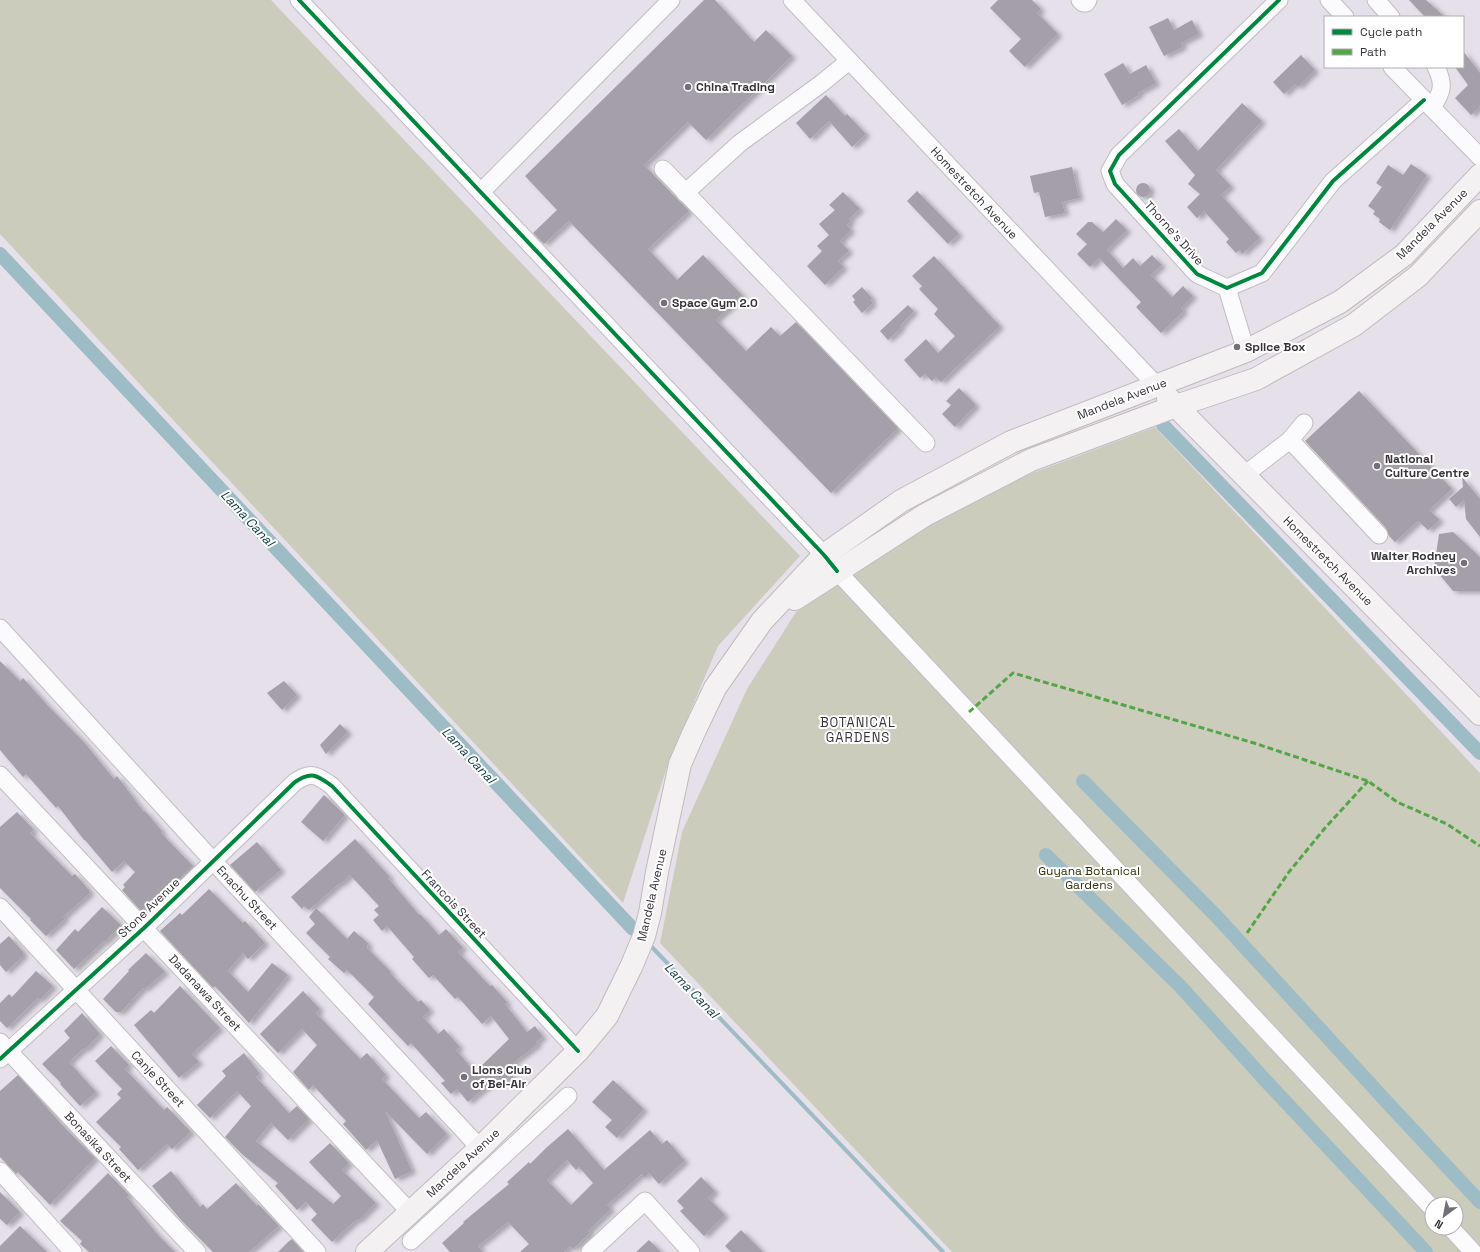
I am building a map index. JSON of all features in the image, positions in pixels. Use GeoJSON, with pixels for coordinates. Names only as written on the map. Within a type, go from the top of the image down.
{"type":"FeatureCollection","features":[{"type":"Feature","properties":{"kind":"main road","name":"Mandela Avenue"},"geometry":{"type":"LineString","coordinates":[[367,1252],[480,1148],[578,1051],[611,1009],[642,942],[650,913],[657,872],[680,764],[715,688],[762,621],[901,501],[1012,442],[1246,351],[1340,302],[1404,255],[1480,175]]}},
{"type":"Feature","properties":{"kind":"main road","name":"Mandela Avenue"},"geometry":{"type":"LineString","coordinates":[[831,563],[1031,460],[1176,406],[1256,379],[1354,325],[1418,276],[1480,211]]}},
{"type":"Feature","properties":{"kind":"main road","name":"Homestretch Avenue"},"geometry":{"type":"LineString","coordinates":[[1157,386],[1243,476],[1480,714]]}},
{"type":"Feature","properties":{"kind":"street"},"geometry":{"type":"LineString","coordinates":[[299,0],[831,563],[1424,1199]]}},
{"type":"Feature","properties":{"kind":"street"},"geometry":{"type":"LineString","coordinates":[[481,192],[671,0]]}},
{"type":"Feature","properties":{"kind":"street","name":"Homestretch Avenue"},"geometry":{"type":"LineString","coordinates":[[792,0],[1157,386]]}},
{"type":"Feature","properties":{"kind":"street"},"geometry":{"type":"LineString","coordinates":[[1080,0],[1083,3],[1086,3],[1088,0]]}},
{"type":"Feature","properties":{"kind":"street","name":"Thorne's Drive"},"geometry":{"type":"LineString","coordinates":[[1227,288],[1197,274],[1115,184],[1110,171],[1119,155],[1279,0]]}},
{"type":"Feature","properties":{"kind":"street"},"geometry":{"type":"LineString","coordinates":[[1329,0],[1344,16]]}},
{"type":"Feature","properties":{"kind":"street"},"geometry":{"type":"LineString","coordinates":[[1376,0],[1391,16]]}},
{"type":"Feature","properties":{"kind":"street"},"geometry":{"type":"LineString","coordinates":[[685,193],[740,142],[822,83],[849,61]]}},
{"type":"Feature","properties":{"kind":"street"},"geometry":{"type":"LineString","coordinates":[[1393,68],[1480,157]]}},
{"type":"Feature","properties":{"kind":"street"},"geometry":{"type":"LineString","coordinates":[[1246,351],[1227,288],[1262,273],[1333,181],[1428,104],[1440,96],[1442,86],[1440,75],[1436,68]]}},
{"type":"Feature","properties":{"kind":"street"},"geometry":{"type":"LineString","coordinates":[[663,169],[926,443]]}},
{"type":"Feature","properties":{"kind":"street"},"geometry":{"type":"LineString","coordinates":[[1243,476],[1290,440],[1304,423]]}},
{"type":"Feature","properties":{"kind":"street"},"geometry":{"type":"LineString","coordinates":[[1290,440],[1379,535]]}},
{"type":"Feature","properties":{"kind":"street","name":"Enachu Street"},"geometry":{"type":"LineString","coordinates":[[0,628],[213,861],[480,1148]]}},
{"type":"Feature","properties":{"kind":"street","name":"Dadanawa Street"},"geometry":{"type":"LineString","coordinates":[[0,775],[144,928],[403,1218],[416,1246]]}},
{"type":"Feature","properties":{"kind":"street","name":"Stone Avenue"},"geometry":{"type":"LineString","coordinates":[[3,1051],[76,990],[144,928],[295,782],[303,777],[312,775]]}},
{"type":"Feature","properties":{"kind":"street","name":"Francois Street"},"geometry":{"type":"LineString","coordinates":[[312,775],[322,779],[332,786],[578,1051]]}},
{"type":"Feature","properties":{"kind":"street","name":"Canje Street"},"geometry":{"type":"LineString","coordinates":[[0,907],[317,1252]]}},
{"type":"Feature","properties":{"kind":"street","name":"Bonasika Street"},"geometry":{"type":"LineString","coordinates":[[3,1051],[197,1252]]}},
{"type":"Feature","properties":{"kind":"street"},"geometry":{"type":"LineString","coordinates":[[416,1246],[568,1096]]}},
{"type":"Feature","properties":{"kind":"street"},"geometry":{"type":"LineString","coordinates":[[0,1171],[73,1252]]}},
{"type":"Feature","properties":{"kind":"street"},"geometry":{"type":"LineString","coordinates":[[590,1252],[645,1201],[691,1252]]}},
{"type":"Feature","properties":{"kind":"street"},"geometry":{"type":"LineString","coordinates":[[1458,1236],[1473,1252]]}},
{"type":"Feature","properties":{"kind":"green space"},"geometry":{"type":"Polygon","coordinates":[[[0,0],[271,0],[800,556],[718,646],[668,764],[623,903],[0,234],[0,0]]]}},
{"type":"Feature","properties":{"kind":"green space","name":"Guyana Botanical Gardens"},"geometry":{"type":"Polygon","coordinates":[[[1155,427],[1480,773],[1480,1252],[952,1252],[660,943],[682,832],[747,689],[796,612],[890,547],[1022,477],[1155,427]]]}},
{"type":"Feature","properties":{"kind":"building"},"geometry":{"type":"Polygon","coordinates":[[[704,0],[715,0],[754,42],[766,30],[792,56],[706,140],[688,122],[644,165],[689,211],[648,249],[677,280],[703,255],[742,295],[716,320],[746,351],[771,327],[780,336],[796,322],[898,428],[831,493],[569,221],[544,244],[533,233],[557,210],[525,176],[704,0]]]}},
{"type":"Feature","properties":{"kind":"building"},"geometry":{"type":"Polygon","coordinates":[[[998,0],[1032,0],[1041,9],[1037,13],[1058,34],[1025,67],[1009,51],[1021,39],[990,8],[998,0]]]}},
{"type":"Feature","properties":{"kind":"building"},"geometry":{"type":"Polygon","coordinates":[[[1409,0],[1426,0],[1444,16],[1424,16],[1409,0]]]}},
{"type":"Feature","properties":{"kind":"building"},"geometry":{"type":"Polygon","coordinates":[[[1168,18],[1174,30],[1192,20],[1199,34],[1181,43],[1183,47],[1164,56],[1149,27],[1168,18]]]}},
{"type":"Feature","properties":{"kind":"building"},"geometry":{"type":"Polygon","coordinates":[[[1464,52],[1480,73],[1480,106],[1471,115],[1455,98],[1468,85],[1456,68],[1464,68],[1464,52]]]}},
{"type":"Feature","properties":{"kind":"building"},"geometry":{"type":"Polygon","coordinates":[[[1301,55],[1315,70],[1298,87],[1295,84],[1284,94],[1273,82],[1301,55]]]}},
{"type":"Feature","properties":{"kind":"building"},"geometry":{"type":"Polygon","coordinates":[[[1123,63],[1130,74],[1146,65],[1156,83],[1138,93],[1139,95],[1122,105],[1104,74],[1123,63]]]}},
{"type":"Feature","properties":{"kind":"building"},"geometry":{"type":"Polygon","coordinates":[[[826,95],[845,116],[847,114],[866,134],[852,147],[829,121],[810,139],[796,123],[826,95]]]}},
{"type":"Feature","properties":{"kind":"building"},"geometry":{"type":"Polygon","coordinates":[[[1242,103],[1262,121],[1216,170],[1231,186],[1221,195],[1260,238],[1242,254],[1240,250],[1236,253],[1226,242],[1229,239],[1204,211],[1197,218],[1187,207],[1200,194],[1188,184],[1195,175],[1165,141],[1179,129],[1198,151],[1242,103]]]}},
{"type":"Feature","properties":{"kind":"building"},"geometry":{"type":"Polygon","coordinates":[[[1411,164],[1427,175],[1390,230],[1379,222],[1380,219],[1373,214],[1375,211],[1368,206],[1382,187],[1376,183],[1388,165],[1403,175],[1411,164]]]}},
{"type":"Feature","properties":{"kind":"building"},"geometry":{"type":"Polygon","coordinates":[[[1072,167],[1079,198],[1062,202],[1065,213],[1045,217],[1039,192],[1034,193],[1030,176],[1072,167]]]}},
{"type":"Feature","properties":{"kind":"building"},"geometry":{"type":"Polygon","coordinates":[[[1140,183],[1146,183],[1150,187],[1150,193],[1146,197],[1140,197],[1136,193],[1136,187],[1140,183]]]}},
{"type":"Feature","properties":{"kind":"building"},"geometry":{"type":"Polygon","coordinates":[[[917,191],[959,234],[948,244],[907,201],[917,191]]]}},
{"type":"Feature","properties":{"kind":"building"},"geometry":{"type":"Polygon","coordinates":[[[843,192],[860,209],[849,219],[851,221],[847,225],[851,230],[840,241],[849,251],[838,261],[844,267],[825,285],[807,266],[822,251],[817,246],[829,235],[819,224],[835,210],[829,205],[843,192]]]}},
{"type":"Feature","properties":{"kind":"building"},"geometry":{"type":"Polygon","coordinates":[[[1116,219],[1127,230],[1107,250],[1123,268],[1133,258],[1140,266],[1152,255],[1162,265],[1151,275],[1172,297],[1183,286],[1193,296],[1181,308],[1184,311],[1161,333],[1136,307],[1141,302],[1099,258],[1090,267],[1077,254],[1087,244],[1076,234],[1088,222],[1092,222],[1103,232],[1116,219]]]}},
{"type":"Feature","properties":{"kind":"building"},"geometry":{"type":"Polygon","coordinates":[[[934,256],[1000,326],[941,382],[936,377],[932,381],[925,374],[920,378],[904,360],[926,339],[938,353],[955,336],[934,314],[938,309],[919,289],[922,286],[912,276],[934,256]]]}},
{"type":"Feature","properties":{"kind":"building"},"geometry":{"type":"Polygon","coordinates":[[[862,287],[872,298],[870,300],[873,303],[862,313],[853,302],[855,300],[852,296],[862,287]]]}},
{"type":"Feature","properties":{"kind":"building"},"geometry":{"type":"Polygon","coordinates":[[[908,305],[914,311],[900,326],[901,328],[888,340],[880,331],[908,305]]]}},
{"type":"Feature","properties":{"kind":"building"},"geometry":{"type":"Polygon","coordinates":[[[959,388],[976,405],[955,427],[942,414],[951,405],[946,401],[959,388]]]}},
{"type":"Feature","properties":{"kind":"building","name":"National Culture Centre"},"geometry":{"type":"Polygon","coordinates":[[[1359,391],[1452,489],[1429,510],[1440,520],[1428,530],[1418,521],[1395,542],[1389,536],[1386,528],[1305,441],[1359,391]]]}},
{"type":"Feature","properties":{"kind":"building"},"geometry":{"type":"Polygon","coordinates":[[[1462,477],[1480,499],[1480,537],[1466,519],[1464,500],[1456,507],[1449,499],[1463,487],[1462,477]]]}},
{"type":"Feature","properties":{"kind":"building"},"geometry":{"type":"Polygon","coordinates":[[[1453,532],[1480,557],[1480,591],[1453,591],[1434,568],[1439,534],[1453,532]]]}},
{"type":"Feature","properties":{"kind":"building"},"geometry":{"type":"Polygon","coordinates":[[[0,661],[20,681],[23,678],[83,741],[114,779],[117,776],[144,812],[145,811],[162,831],[161,833],[193,866],[173,885],[171,883],[141,911],[122,890],[125,887],[123,885],[135,872],[124,861],[112,872],[84,840],[58,806],[56,808],[26,774],[23,777],[0,750],[0,661]]]}},
{"type":"Feature","properties":{"kind":"building"},"geometry":{"type":"Polygon","coordinates":[[[284,681],[297,695],[282,710],[267,693],[284,681]]]}},
{"type":"Feature","properties":{"kind":"building"},"geometry":{"type":"Polygon","coordinates":[[[340,724],[348,732],[326,754],[320,745],[340,724]]]}},
{"type":"Feature","properties":{"kind":"building"},"geometry":{"type":"Polygon","coordinates":[[[324,795],[345,815],[323,841],[301,822],[324,795]]]}},
{"type":"Feature","properties":{"kind":"building"},"geometry":{"type":"Polygon","coordinates":[[[17,812],[34,830],[30,833],[72,876],[75,874],[89,890],[89,894],[63,917],[65,919],[46,936],[0,888],[0,827],[17,812]]]}},
{"type":"Feature","properties":{"kind":"building"},"geometry":{"type":"Polygon","coordinates":[[[355,839],[390,877],[388,878],[419,915],[420,914],[439,935],[446,929],[463,948],[458,952],[507,1002],[505,1004],[527,1032],[535,1026],[543,1037],[536,1042],[538,1044],[513,1063],[518,1068],[503,1082],[498,1077],[468,1102],[457,1089],[451,1094],[441,1083],[445,1081],[411,1043],[408,1046],[368,1004],[374,997],[347,970],[344,973],[328,959],[330,957],[306,933],[315,924],[309,917],[316,908],[347,939],[354,931],[368,943],[367,948],[391,972],[390,973],[418,1002],[421,1000],[430,1010],[423,1017],[438,1034],[444,1029],[460,1047],[456,1050],[475,1072],[509,1039],[491,1016],[482,1024],[458,997],[455,999],[433,975],[429,978],[412,959],[414,957],[387,926],[382,931],[373,920],[379,915],[374,910],[379,906],[350,875],[309,910],[304,906],[302,909],[291,897],[355,839]]]}},
{"type":"Feature","properties":{"kind":"building"},"geometry":{"type":"Polygon","coordinates":[[[257,842],[281,870],[255,892],[230,865],[257,842]]]}},
{"type":"Feature","properties":{"kind":"building"},"geometry":{"type":"Polygon","coordinates":[[[209,889],[243,923],[245,921],[265,943],[248,959],[243,953],[228,971],[248,992],[272,963],[288,975],[249,1023],[215,986],[213,988],[160,931],[180,913],[182,915],[209,889]]]}},
{"type":"Feature","properties":{"kind":"building"},"geometry":{"type":"Polygon","coordinates":[[[102,907],[121,925],[105,942],[104,941],[74,969],[56,950],[75,929],[78,932],[102,907]]]}},
{"type":"Feature","properties":{"kind":"building"},"geometry":{"type":"Polygon","coordinates":[[[9,936],[23,952],[23,956],[6,972],[0,965],[0,944],[9,936]]]}},
{"type":"Feature","properties":{"kind":"building"},"geometry":{"type":"Polygon","coordinates":[[[146,953],[165,972],[145,989],[143,988],[121,1012],[116,1012],[103,999],[129,971],[128,970],[146,953]]]}},
{"type":"Feature","properties":{"kind":"building"},"geometry":{"type":"Polygon","coordinates":[[[36,971],[53,986],[40,1000],[38,998],[7,1028],[0,1021],[0,1003],[9,994],[12,997],[36,971]]]}},
{"type":"Feature","properties":{"kind":"building"},"geometry":{"type":"Polygon","coordinates":[[[180,986],[220,1028],[192,1054],[199,1062],[179,1078],[134,1025],[151,1010],[154,1013],[180,986]]]}},
{"type":"Feature","properties":{"kind":"building"},"geometry":{"type":"Polygon","coordinates":[[[303,991],[320,1009],[316,1013],[360,1059],[367,1053],[386,1075],[382,1079],[419,1118],[426,1112],[447,1134],[427,1154],[385,1111],[412,1171],[395,1179],[377,1140],[366,1150],[343,1124],[346,1121],[313,1085],[309,1090],[293,1072],[317,1045],[302,1029],[278,1053],[260,1034],[303,991]]]}},
{"type":"Feature","properties":{"kind":"building"},"geometry":{"type":"Polygon","coordinates":[[[82,1013],[100,1034],[85,1050],[84,1048],[69,1062],[96,1092],[80,1106],[60,1084],[61,1083],[42,1064],[70,1038],[64,1031],[82,1013]]]}},
{"type":"Feature","properties":{"kind":"building"},"geometry":{"type":"Polygon","coordinates":[[[111,1046],[129,1065],[125,1069],[164,1110],[167,1107],[191,1132],[172,1149],[167,1144],[138,1170],[119,1149],[121,1147],[96,1122],[121,1098],[117,1094],[122,1089],[95,1061],[111,1046]]]}},
{"type":"Feature","properties":{"kind":"building"},"geometry":{"type":"Polygon","coordinates":[[[244,1053],[260,1074],[256,1077],[289,1113],[297,1106],[309,1119],[288,1140],[271,1123],[256,1141],[333,1204],[341,1196],[309,1162],[330,1143],[349,1163],[342,1170],[376,1203],[358,1221],[357,1219],[332,1242],[311,1220],[317,1214],[306,1202],[297,1210],[275,1186],[278,1183],[243,1155],[225,1137],[251,1106],[237,1091],[210,1118],[197,1105],[226,1076],[222,1071],[244,1053]]]}},
{"type":"Feature","properties":{"kind":"building"},"geometry":{"type":"Polygon","coordinates":[[[18,1075],[65,1128],[95,1158],[50,1205],[18,1172],[16,1174],[0,1157],[0,1091],[18,1075]]]}},
{"type":"Feature","properties":{"kind":"building"},"geometry":{"type":"Polygon","coordinates":[[[613,1080],[644,1109],[617,1138],[605,1127],[612,1120],[592,1102],[613,1080]]]}},
{"type":"Feature","properties":{"kind":"building"},"geometry":{"type":"Polygon","coordinates":[[[568,1129],[604,1170],[650,1130],[662,1144],[667,1140],[685,1161],[659,1184],[649,1173],[644,1178],[642,1174],[607,1205],[611,1209],[588,1231],[590,1233],[573,1249],[570,1246],[564,1252],[520,1252],[529,1244],[508,1222],[478,1246],[483,1252],[450,1252],[442,1243],[464,1223],[463,1222],[509,1184],[507,1182],[529,1162],[530,1164],[568,1129]],[[567,1160],[547,1180],[571,1205],[593,1183],[579,1167],[576,1170],[567,1160]]]}},
{"type":"Feature","properties":{"kind":"building"},"geometry":{"type":"Polygon","coordinates":[[[171,1171],[200,1207],[203,1204],[207,1209],[236,1183],[257,1206],[258,1204],[279,1226],[249,1252],[213,1252],[181,1220],[152,1186],[171,1171]]]}},
{"type":"Feature","properties":{"kind":"building"},"geometry":{"type":"Polygon","coordinates":[[[108,1173],[129,1195],[127,1197],[158,1235],[175,1252],[89,1252],[80,1244],[82,1241],[60,1221],[108,1173]]]}},
{"type":"Feature","properties":{"kind":"building"},"geometry":{"type":"Polygon","coordinates":[[[701,1177],[715,1191],[708,1198],[725,1215],[704,1236],[680,1211],[684,1208],[677,1201],[701,1177]]]}},
{"type":"Feature","properties":{"kind":"building"},"geometry":{"type":"Polygon","coordinates":[[[0,1192],[20,1212],[7,1225],[0,1219],[0,1192]]]}},
{"type":"Feature","properties":{"kind":"building"},"geometry":{"type":"Polygon","coordinates":[[[20,1226],[47,1252],[0,1252],[0,1246],[20,1226]]]}},
{"type":"Feature","properties":{"kind":"building"},"geometry":{"type":"Polygon","coordinates":[[[741,1230],[763,1252],[731,1252],[725,1246],[741,1230]]]}},
{"type":"Feature","properties":{"kind":"building"},"geometry":{"type":"Polygon","coordinates":[[[292,1239],[303,1252],[278,1252],[288,1242],[292,1239]]]}},
{"type":"Feature","properties":{"kind":"building"},"geometry":{"type":"Polygon","coordinates":[[[649,1240],[661,1252],[636,1252],[649,1240]]]}},
{"type":"Feature","properties":{"kind":"waterway","name":"Lama Canal"},"geometry":{"type":"LineString","coordinates":[[0,254],[633,929]]}},
{"type":"Feature","properties":{"kind":"waterway"},"geometry":{"type":"LineString","coordinates":[[1163,425],[1480,753]]}},
{"type":"Feature","properties":{"kind":"waterway"},"geometry":{"type":"LineString","coordinates":[[1083,781],[1219,919],[1480,1202]]}},
{"type":"Feature","properties":{"kind":"waterway"},"geometry":{"type":"LineString","coordinates":[[1046,855],[1180,986],[1265,1080],[1426,1252]]}},
{"type":"Feature","properties":{"kind":"waterway","name":"Lama Canal"},"geometry":{"type":"LineString","coordinates":[[649,944],[943,1252]]}},
{"type":"Feature","properties":{"kind":"marked path"},"geometry":{"type":"LineString","coordinates":[[969,712],[1013,673],[1254,743],[1368,781],[1397,802],[1447,824],[1480,846]]}},
{"type":"Feature","properties":{"kind":"marked path"},"geometry":{"type":"LineString","coordinates":[[1247,933],[1289,872],[1325,828],[1368,781]]}},
{"type":"Feature","properties":{"kind":"cycle path"},"geometry":{"type":"LineString","coordinates":[[299,0],[824,555],[837,571]]}},
{"type":"Feature","properties":{"kind":"cycle path"},"geometry":{"type":"LineString","coordinates":[[1279,0],[1119,155],[1110,171],[1115,184],[1197,274],[1227,288],[1262,273],[1333,181],[1424,100]]}},
{"type":"Feature","properties":{"kind":"cycle path"},"geometry":{"type":"LineString","coordinates":[[0,1059],[144,928],[295,782],[305,776],[318,777],[332,786],[578,1051]]}},
{"type":"Feature","properties":{"kind":"place","name":"China Trading"},"geometry":{"type":"Point","coordinates":[688,87]}},
{"type":"Feature","properties":{"kind":"place","name":"Space Gym 2.0"},"geometry":{"type":"Point","coordinates":[664,303]}},
{"type":"Feature","properties":{"kind":"place","name":"Splice Box"},"geometry":{"type":"Point","coordinates":[1237,347]}},
{"type":"Feature","properties":{"kind":"place","name":"National Culture Centre"},"geometry":{"type":"Point","coordinates":[1377,466]}},
{"type":"Feature","properties":{"kind":"place","name":"Walter Rodney Archives"},"geometry":{"type":"Point","coordinates":[1464,563]}},
{"type":"Feature","properties":{"kind":"place","name":"Lions Club of Bel-Air"},"geometry":{"type":"Point","coordinates":[464,1077]}},
{"type":"Feature","properties":{"kind":"district","name":"BOTANICAL GARDENS"},"geometry":{"type":"Point","coordinates":[858,730]}}]}
